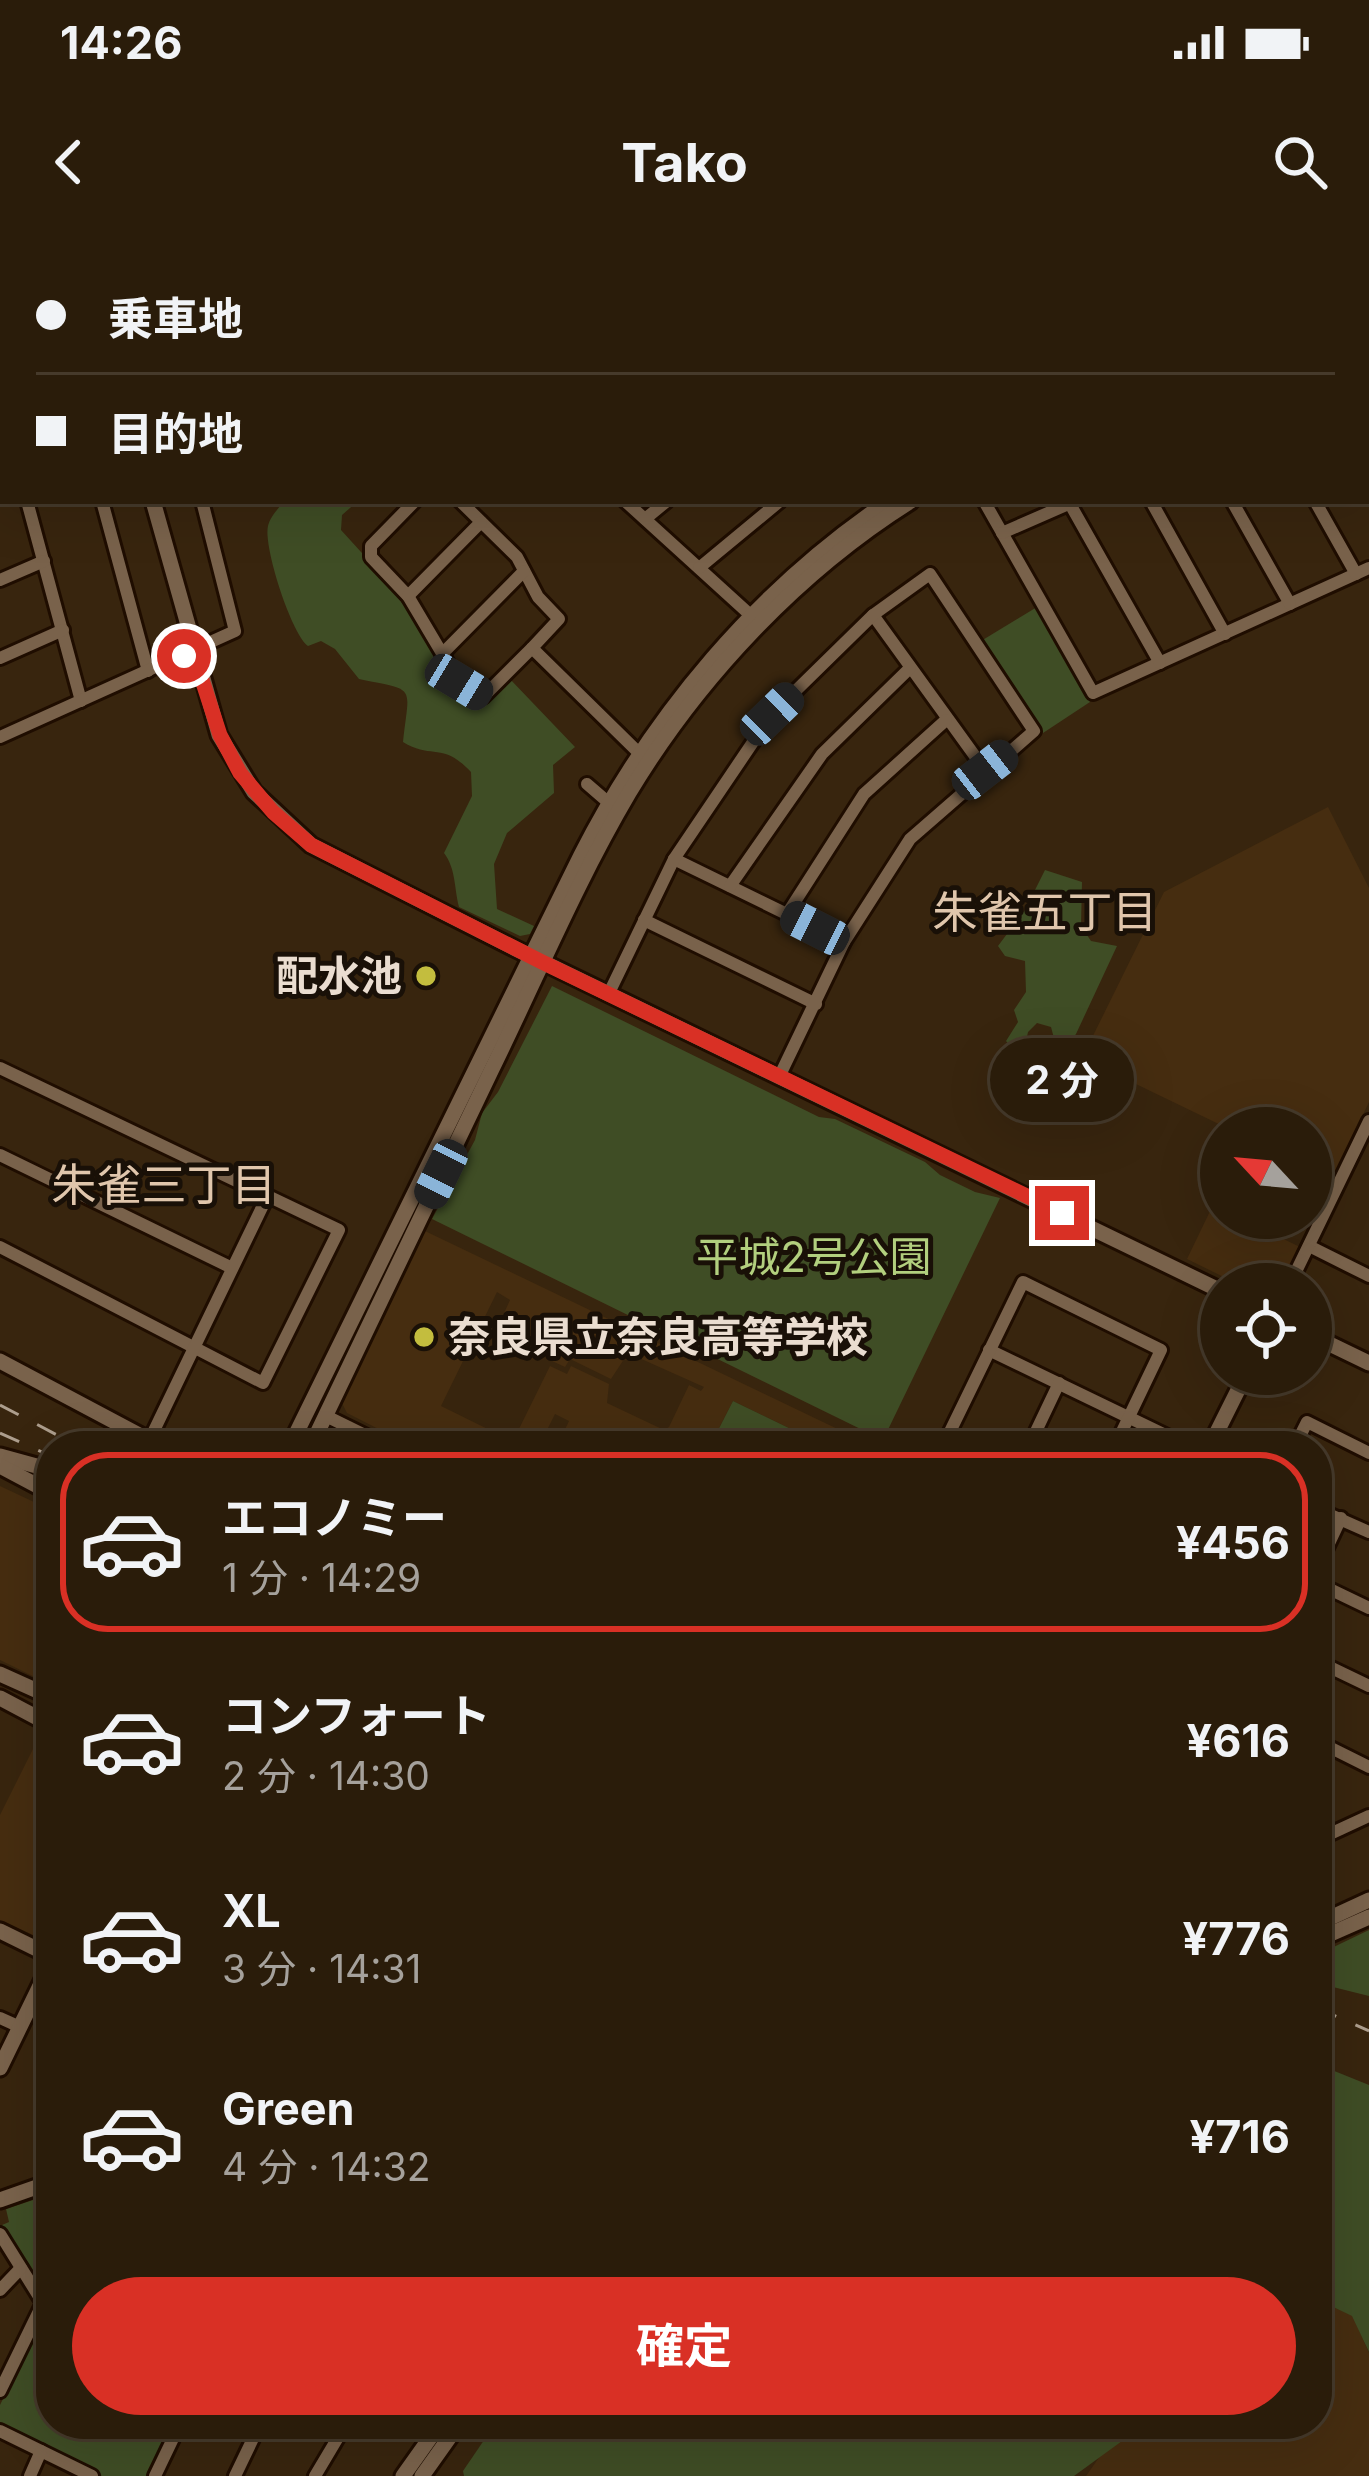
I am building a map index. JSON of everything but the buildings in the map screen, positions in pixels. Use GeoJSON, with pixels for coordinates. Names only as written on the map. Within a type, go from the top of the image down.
{"type":"FeatureCollection","features":[{"type":"Feature","properties":{"kind":"street"},"geometry":{"type":"LineString","coordinates":[[28,504],[81,701]]}},
{"type":"Feature","properties":{"kind":"street"},"geometry":{"type":"LineString","coordinates":[[103,504],[148,671]]}},
{"type":"Feature","properties":{"kind":"street"},"geometry":{"type":"LineString","coordinates":[[154,504],[207,702],[230,754],[254,792],[288,827],[339,862],[1200,1281]]}},
{"type":"Feature","properties":{"kind":"street"},"geometry":{"type":"LineString","coordinates":[[0,737],[235,631],[203,504]]}},
{"type":"Feature","properties":{"kind":"street"},"geometry":{"type":"LineString","coordinates":[[412,504],[370,546],[371,557],[408,596],[459,682],[483,697],[559,619],[538,597],[517,557],[463,504]]}},
{"type":"Feature","properties":{"kind":"street"},"geometry":{"type":"LineString","coordinates":[[629,504],[756,620]]}},
{"type":"Feature","properties":{"kind":"street"},"geometry":{"type":"LineString","coordinates":[[645,518],[663,504]]}},
{"type":"Feature","properties":{"kind":"street"},"geometry":{"type":"LineString","coordinates":[[699,568],[776,504]]}},
{"type":"Feature","properties":{"kind":"street"},"geometry":{"type":"LineString","coordinates":[[318,1431],[609,802],[668,712],[813,559],[885,504]]}},
{"type":"Feature","properties":{"kind":"street"},"geometry":{"type":"LineString","coordinates":[[298,1431],[537,959],[633,787],[756,620],[907,504]]}},
{"type":"Feature","properties":{"kind":"street"},"geometry":{"type":"LineString","coordinates":[[987,504],[1093,693],[1362,571],[1317,504]]}},
{"type":"Feature","properties":{"kind":"street"},"geometry":{"type":"LineString","coordinates":[[1002,533],[1068,504]]}},
{"type":"Feature","properties":{"kind":"street"},"geometry":{"type":"LineString","coordinates":[[1074,504],[1160,663]]}},
{"type":"Feature","properties":{"kind":"street"},"geometry":{"type":"LineString","coordinates":[[1152,504],[1225,634]]}},
{"type":"Feature","properties":{"kind":"street"},"geometry":{"type":"LineString","coordinates":[[1234,504],[1290,604]]}},
{"type":"Feature","properties":{"kind":"street"},"geometry":{"type":"LineString","coordinates":[[408,596],[481,521]]}},
{"type":"Feature","properties":{"kind":"street"},"geometry":{"type":"LineString","coordinates":[[0,580],[44,561]]}},
{"type":"Feature","properties":{"kind":"street"},"geometry":{"type":"LineString","coordinates":[[442,654],[524,571]]}},
{"type":"Feature","properties":{"kind":"street"},"geometry":{"type":"LineString","coordinates":[[609,994],[674,859],[772,714],[873,615],[930,574],[1034,731],[910,838],[844,942],[780,1076]]}},
{"type":"Feature","properties":{"kind":"street"},"geometry":{"type":"LineString","coordinates":[[873,615],[985,770]]}},
{"type":"Feature","properties":{"kind":"street"},"geometry":{"type":"LineString","coordinates":[[0,658],[63,631]]}},
{"type":"Feature","properties":{"kind":"street"},"geometry":{"type":"LineString","coordinates":[[532,648],[640,754]]}},
{"type":"Feature","properties":{"kind":"street"},"geometry":{"type":"LineString","coordinates":[[730,886],[822,754],[910,668]]}},
{"type":"Feature","properties":{"kind":"street"},"geometry":{"type":"LineString","coordinates":[[787,914],[864,794],[946,720]]}},
{"type":"Feature","properties":{"kind":"street"},"geometry":{"type":"LineString","coordinates":[[587,784],[609,802]]}},
{"type":"Feature","properties":{"kind":"street"},"geometry":{"type":"LineString","coordinates":[[674,859],[844,942]]}},
{"type":"Feature","properties":{"kind":"street"},"geometry":{"type":"LineString","coordinates":[[644,920],[816,1004]]}},
{"type":"Feature","properties":{"kind":"street"},"geometry":{"type":"LineString","coordinates":[[0,1068],[340,1230],[263,1383],[0,1247]]}},
{"type":"Feature","properties":{"kind":"street"},"geometry":{"type":"LineString","coordinates":[[1300,1263],[1369,1121]]}},
{"type":"Feature","properties":{"kind":"street"},"geometry":{"type":"LineString","coordinates":[[0,1155],[232,1268]]}},
{"type":"Feature","properties":{"kind":"street"},"geometry":{"type":"LineString","coordinates":[[159,1431],[191,1349],[267,1197]]}},
{"type":"Feature","properties":{"kind":"street"},"geometry":{"type":"LineString","coordinates":[[1309,1246],[1368,1273]]}},
{"type":"Feature","properties":{"kind":"street"},"geometry":{"type":"LineString","coordinates":[[950,1431],[1023,1282],[1161,1350],[1122,1431]]}},
{"type":"Feature","properties":{"kind":"street"},"geometry":{"type":"LineString","coordinates":[[1332,1345],[1369,1363]]}},
{"type":"Feature","properties":{"kind":"street"},"geometry":{"type":"LineString","coordinates":[[989,1350],[1156,1431]]}},
{"type":"Feature","properties":{"kind":"street"},"geometry":{"type":"LineString","coordinates":[[0,1361],[131,1431]]}},
{"type":"Feature","properties":{"kind":"street"},"geometry":{"type":"LineString","coordinates":[[1036,1431],[1059,1383]]}},
{"type":"Feature","properties":{"kind":"street"},"geometry":{"type":"LineString","coordinates":[[1218,1431],[1236,1395]]}},
{"type":"Feature","properties":{"kind":"street"},"geometry":{"type":"LineString","coordinates":[[326,1416],[356,1431]]}},
{"type":"Feature","properties":{"kind":"street"},"geometry":{"type":"LineString","coordinates":[[1302,1431],[1306,1422],[1324,1431]]}},
{"type":"Feature","properties":{"kind":"street"},"geometry":{"type":"LineString","coordinates":[[1332,1435],[1369,1453]]}},
{"type":"Feature","properties":{"kind":"street"},"geometry":{"type":"LineString","coordinates":[[0,1461],[36,1467]]}},
{"type":"Feature","properties":{"kind":"street"},"geometry":{"type":"LineString","coordinates":[[0,1461],[36,1477]]}},
{"type":"Feature","properties":{"kind":"street"},"geometry":{"type":"LineString","coordinates":[[0,1461],[36,1484]]}},
{"type":"Feature","properties":{"kind":"street"},"geometry":{"type":"LineString","coordinates":[[1332,1514],[1369,1532]]}},
{"type":"Feature","properties":{"kind":"street"},"geometry":{"type":"LineString","coordinates":[[1332,1537],[1341,1518]]}},
{"type":"Feature","properties":{"kind":"street"},"geometry":{"type":"LineString","coordinates":[[1332,1590],[1369,1608]]}},
{"type":"Feature","properties":{"kind":"street"},"geometry":{"type":"LineString","coordinates":[[1332,1668],[1369,1686]]}},
{"type":"Feature","properties":{"kind":"street"},"geometry":{"type":"LineString","coordinates":[[0,1674],[36,1690]]}},
{"type":"Feature","properties":{"kind":"street"},"geometry":{"type":"LineString","coordinates":[[0,1698],[36,1715]]}},
{"type":"Feature","properties":{"kind":"street"},"geometry":{"type":"LineString","coordinates":[[1332,1748],[1369,1767]]}},
{"type":"Feature","properties":{"kind":"street"},"geometry":{"type":"LineString","coordinates":[[1332,1833],[1369,1816]]}},
{"type":"Feature","properties":{"kind":"street"},"geometry":{"type":"LineString","coordinates":[[1332,1829],[1336,1831]]}},
{"type":"Feature","properties":{"kind":"street"},"geometry":{"type":"LineString","coordinates":[[1332,1917],[1369,1900]]}},
{"type":"Feature","properties":{"kind":"street"},"geometry":{"type":"LineString","coordinates":[[1332,1933],[1369,1917]]}},
{"type":"Feature","properties":{"kind":"street"},"geometry":{"type":"LineString","coordinates":[[0,1931],[36,1951]]}},
{"type":"Feature","properties":{"kind":"street"},"geometry":{"type":"LineString","coordinates":[[0,2068],[36,1992]]}},
{"type":"Feature","properties":{"kind":"street"},"geometry":{"type":"LineString","coordinates":[[0,2018],[20,2027]]}},
{"type":"Feature","properties":{"kind":"street"},"geometry":{"type":"LineString","coordinates":[[0,2200],[36,2187]]}},
{"type":"Feature","properties":{"kind":"street"},"geometry":{"type":"LineString","coordinates":[[0,2234],[36,2292]]}},
{"type":"Feature","properties":{"kind":"street"},"geometry":{"type":"LineString","coordinates":[[0,2290],[20,2268]]}},
{"type":"Feature","properties":{"kind":"street"},"geometry":{"type":"LineString","coordinates":[[0,2391],[36,2317]]}},
{"type":"Feature","properties":{"kind":"street"},"geometry":{"type":"LineString","coordinates":[[0,2432],[92,2476]]}},
{"type":"Feature","properties":{"kind":"street"},"geometry":{"type":"LineString","coordinates":[[154,2476],[172,2439]]}},
{"type":"Feature","properties":{"kind":"street"},"geometry":{"type":"LineString","coordinates":[[235,2476],[253,2439]]}},
{"type":"Feature","properties":{"kind":"street"},"geometry":{"type":"LineString","coordinates":[[315,2476],[337,2439]]}},
{"type":"Feature","properties":{"kind":"street"},"geometry":{"type":"LineString","coordinates":[[404,2476],[430,2439]]}},
{"type":"Feature","properties":{"kind":"street"},"geometry":{"type":"LineString","coordinates":[[422,2476],[448,2439]]}},
{"type":"Feature","properties":{"kind":"street"},"geometry":{"type":"LineString","coordinates":[[29,2476],[41,2452]]}},
{"type":"Feature","properties":{"kind":"shaded area"},"geometry":{"type":"Polygon","coordinates":[[[1328,807],[1369,888],[1369,1102],[1332,1179],[1332,1107],[1200,1107],[1200,1115],[1082,1058],[1164,892],[1328,807]]]}},
{"type":"Feature","properties":{"kind":"shaded area","name":"奈良県立奈良高等学校"},"geometry":{"type":"Polygon","coordinates":[[[425,1231],[842,1431],[795,1431],[733,1401],[718,1431],[564,1431],[569,1421],[555,1414],[546,1431],[518,1431],[550,1366],[567,1374],[571,1366],[609,1384],[607,1403],[664,1430],[689,1385],[701,1391],[704,1387],[628,1353],[611,1379],[570,1359],[565,1367],[552,1361],[568,1327],[553,1320],[541,1345],[532,1340],[535,1332],[514,1321],[509,1329],[499,1324],[510,1300],[497,1292],[470,1347],[455,1341],[451,1350],[465,1357],[441,1406],[492,1431],[382,1431],[347,1413],[342,1403],[425,1231]]]}},
{"type":"Feature","properties":{"kind":"shaded area"},"geometry":{"type":"Polygon","coordinates":[[[1200,1232],[1200,1239],[1283,1239],[1300,1247],[1292,1263],[1200,1265],[1187,1259],[1200,1232]]]}},
{"type":"Feature","properties":{"kind":"shaded area"},"geometry":{"type":"Polygon","coordinates":[[[0,1486],[36,1503],[36,1678],[0,1660],[0,1486]]]}},
{"type":"Feature","properties":{"kind":"shaded area"},"geometry":{"type":"Polygon","coordinates":[[[35,1745],[36,1936],[0,1920],[0,1815],[35,1745]]]}},
{"type":"Feature","properties":{"kind":"shaded area"},"geometry":{"type":"Polygon","coordinates":[[[1332,2306],[1353,2316],[1369,2353],[1369,2476],[1086,2476],[1110,2442],[1332,2439],[1332,2306]]]}},
{"type":"Feature","properties":{"kind":"green space"},"geometry":{"type":"Polygon","coordinates":[[[282,504],[355,504],[342,515],[341,530],[402,597],[454,687],[483,703],[509,678],[575,747],[553,765],[554,793],[507,833],[494,864],[497,909],[534,926],[530,934],[520,936],[459,907],[444,853],[472,796],[471,772],[452,757],[403,742],[407,700],[400,689],[359,679],[335,649],[321,641],[308,646],[301,639],[270,552],[270,519],[282,504]]]}},
{"type":"Feature","properties":{"kind":"green space"},"geometry":{"type":"Polygon","coordinates":[[[1037,607],[1090,702],[1043,733],[981,641],[1037,607]]]}},
{"type":"Feature","properties":{"kind":"green space"},"geometry":{"type":"Polygon","coordinates":[[[1045,870],[1082,882],[1081,926],[1091,941],[1117,946],[1076,1034],[1064,1048],[1055,1042],[1051,1027],[1037,1023],[1028,1032],[1025,1046],[1012,1048],[1006,1041],[1018,1022],[1014,1010],[1026,992],[1025,961],[1005,956],[998,946],[1025,910],[1045,870]]]}},
{"type":"Feature","properties":{"kind":"green space","name":"平城2号公園"},"geometry":{"type":"Polygon","coordinates":[[[552,986],[819,1117],[835,1119],[925,1162],[975,1192],[1000,1198],[887,1431],[865,1431],[432,1219],[475,1140],[482,1113],[498,1092],[552,986]]]}},
{"type":"Feature","properties":{"kind":"green space"},"geometry":{"type":"Polygon","coordinates":[[[733,1401],[795,1431],[718,1431],[733,1401]]]}},
{"type":"Feature","properties":{"kind":"green space"},"geometry":{"type":"Polygon","coordinates":[[[1369,1930],[1369,1996],[1332,1987],[1332,1948],[1369,1930]]]}},
{"type":"Feature","properties":{"kind":"green space"},"geometry":{"type":"Polygon","coordinates":[[[1332,2070],[1369,2085],[1369,2352],[1352,2316],[1332,2306],[1332,2070]]]}},
{"type":"Feature","properties":{"kind":"green space"},"geometry":{"type":"Polygon","coordinates":[[[36,2199],[36,2280],[2,2225],[9,2222],[6,2209],[36,2199]]]}},
{"type":"Feature","properties":{"kind":"green space"},"geometry":{"type":"Polygon","coordinates":[[[36,2332],[36,2439],[167,2439],[149,2476],[102,2476],[0,2427],[0,2405],[36,2332]]]}},
{"type":"Feature","properties":{"kind":"green space"},"geometry":{"type":"Polygon","coordinates":[[[485,2439],[1125,2439],[1074,2476],[464,2476],[485,2439]]]}},
{"type":"Feature","properties":{"kind":"railway"},"geometry":{"type":"LineString","coordinates":[[0,1405],[49,1431]]}},
{"type":"Feature","properties":{"kind":"railway"},"geometry":{"type":"LineString","coordinates":[[0,1433],[36,1449]]}},
{"type":"Feature","properties":{"kind":"railway"},"geometry":{"type":"LineString","coordinates":[[1332,2015],[1369,2031]]}},
{"type":"Feature","properties":{"kind":"place","name":"配水池"},"geometry":{"type":"Point","coordinates":[426,976]}},
{"type":"Feature","properties":{"kind":"place","name":"奈良県立奈良高等学校"},"geometry":{"type":"Point","coordinates":[424,1337]}},
{"type":"Feature","properties":{"kind":"district","name":"朱雀五丁目"},"geometry":{"type":"Point","coordinates":[1045,912]}},
{"type":"Feature","properties":{"kind":"district","name":"朱雀三丁目"},"geometry":{"type":"Point","coordinates":[164,1185]}},
{"type":"Feature","properties":{"kind":"route"},"geometry":{"type":"LineString","coordinates":[[184,656],[193,652],[207,702],[240,773],[273,812],[311,845],[1062,1213]]}}]}
